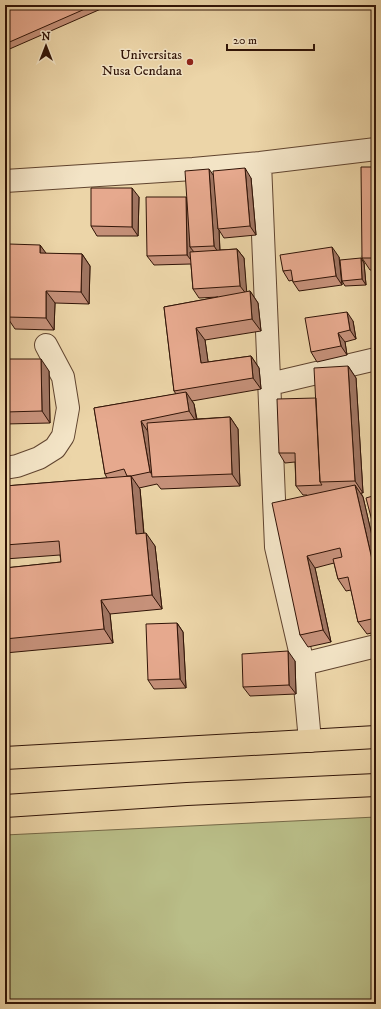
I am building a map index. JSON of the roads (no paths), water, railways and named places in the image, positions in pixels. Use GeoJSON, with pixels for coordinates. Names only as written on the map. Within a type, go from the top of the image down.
{"type":"FeatureCollection","features":[{"type":"Feature","properties":{"kind":"highway"},"geometry":{"type":"LineString","coordinates":[[5,758],[376,737]]}},
{"type":"Feature","properties":{"kind":"highway"},"geometry":{"type":"LineString","coordinates":[[5,806],[187,794],[376,785]]}},
{"type":"Feature","properties":{"kind":"street"},"geometry":{"type":"LineString","coordinates":[[5,181],[193,169],[260,163],[376,149]]}},
{"type":"Feature","properties":{"kind":"street"},"geometry":{"type":"LineString","coordinates":[[260,163],[276,547],[303,664],[310,741]]}},
{"type":"Feature","properties":{"kind":"street"},"geometry":{"type":"LineString","coordinates":[[5,468],[17,466],[39,458],[55,448],[63,436],[68,408],[63,377],[46,345]]}},
{"type":"Feature","properties":{"kind":"street"},"geometry":{"type":"LineString","coordinates":[[270,384],[376,359]]}},
{"type":"Feature","properties":{"kind":"street"},"geometry":{"type":"LineString","coordinates":[[303,664],[376,646]]}},
{"type":"Feature","properties":{"kind":"place","name":"Universitas Nusa Cendana"},"geometry":{"type":"Point","coordinates":[190,62]}}]}
